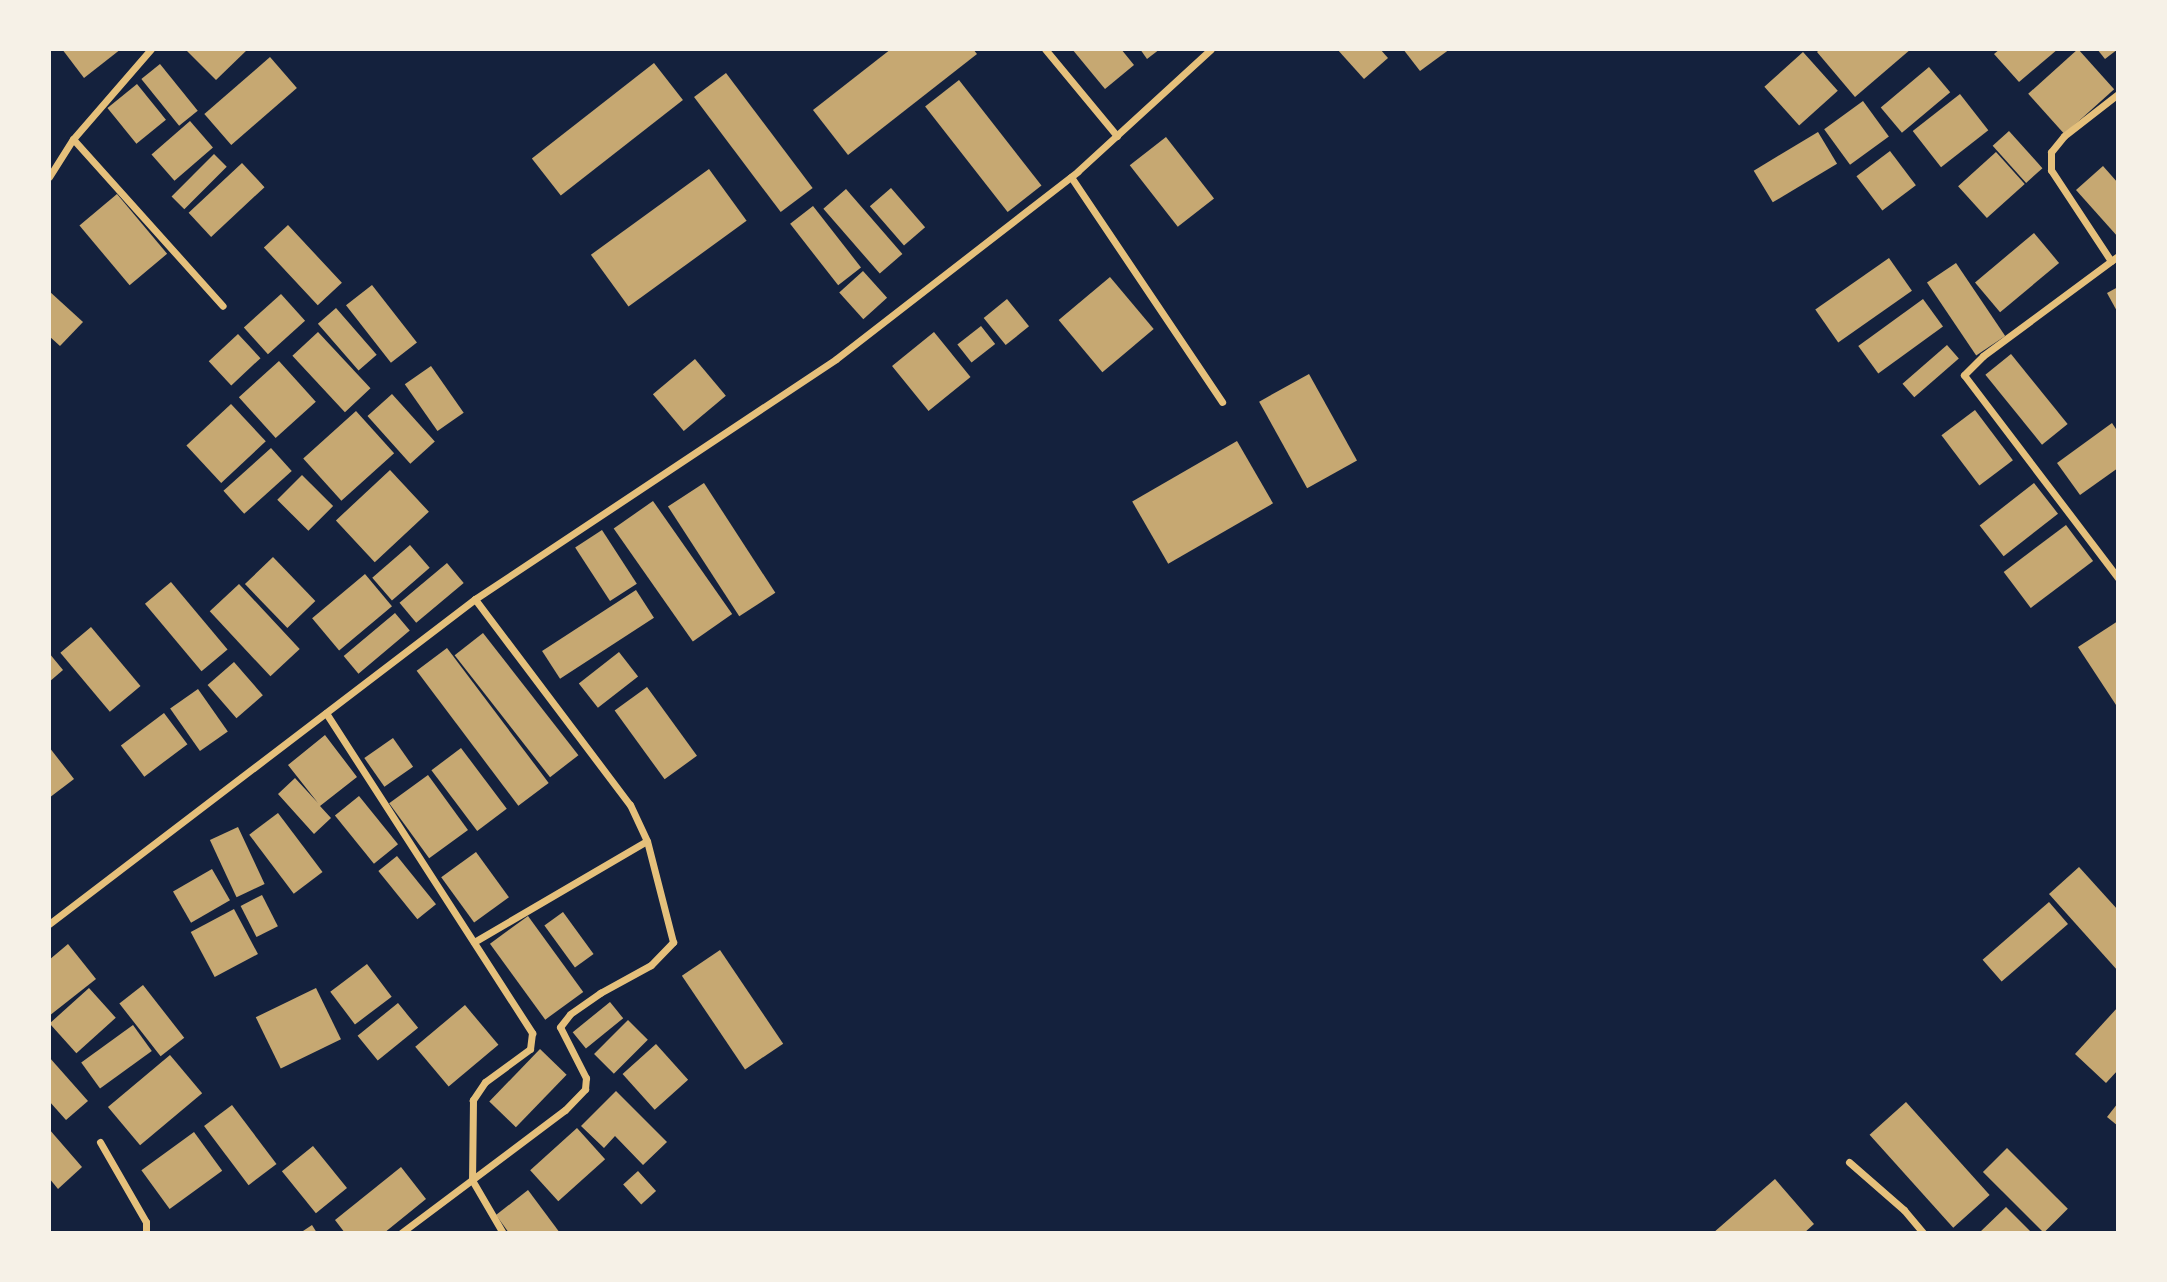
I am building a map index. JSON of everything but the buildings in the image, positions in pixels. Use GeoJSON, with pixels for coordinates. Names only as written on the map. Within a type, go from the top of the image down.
{"type":"FeatureCollection","features":[{"type":"Feature","properties":{"kind":"street"},"geometry":{"type":"LineString","coordinates":[[49,177],[73,139],[151,49]]}},
{"type":"Feature","properties":{"kind":"street"},"geometry":{"type":"LineString","coordinates":[[1045,49],[1117,136]]}},
{"type":"Feature","properties":{"kind":"street"},"geometry":{"type":"LineString","coordinates":[[49,924],[475,599],[836,359],[1071,177],[1211,49]]}},
{"type":"Feature","properties":{"kind":"street"},"geometry":{"type":"LineString","coordinates":[[2118,93],[2064,136],[2051,152],[2051,170],[2115,258],[1983,356],[1964,375],[2118,578]]}},
{"type":"Feature","properties":{"kind":"street"},"geometry":{"type":"LineString","coordinates":[[73,139],[223,306]]}},
{"type":"Feature","properties":{"kind":"street"},"geometry":{"type":"LineString","coordinates":[[1071,177],[1222,402]]}},
{"type":"Feature","properties":{"kind":"street"},"geometry":{"type":"LineString","coordinates":[[401,1233],[565,1110],[585,1089],[586,1078],[560,1027],[570,1014],[651,965],[673,942],[647,841],[630,805],[475,599]]}},
{"type":"Feature","properties":{"kind":"street"},"geometry":{"type":"LineString","coordinates":[[326,713],[523,1016],[533,1040],[530,1049],[474,1095],[472,1180],[503,1233]]}},
{"type":"Feature","properties":{"kind":"street"},"geometry":{"type":"LineString","coordinates":[[474,942],[647,841]]}},
{"type":"Feature","properties":{"kind":"street"},"geometry":{"type":"LineString","coordinates":[[100,1142],[146,1222],[146,1233]]}},
{"type":"Feature","properties":{"kind":"street"},"geometry":{"type":"LineString","coordinates":[[1849,1162],[1904,1210],[1923,1233]]}}]}
